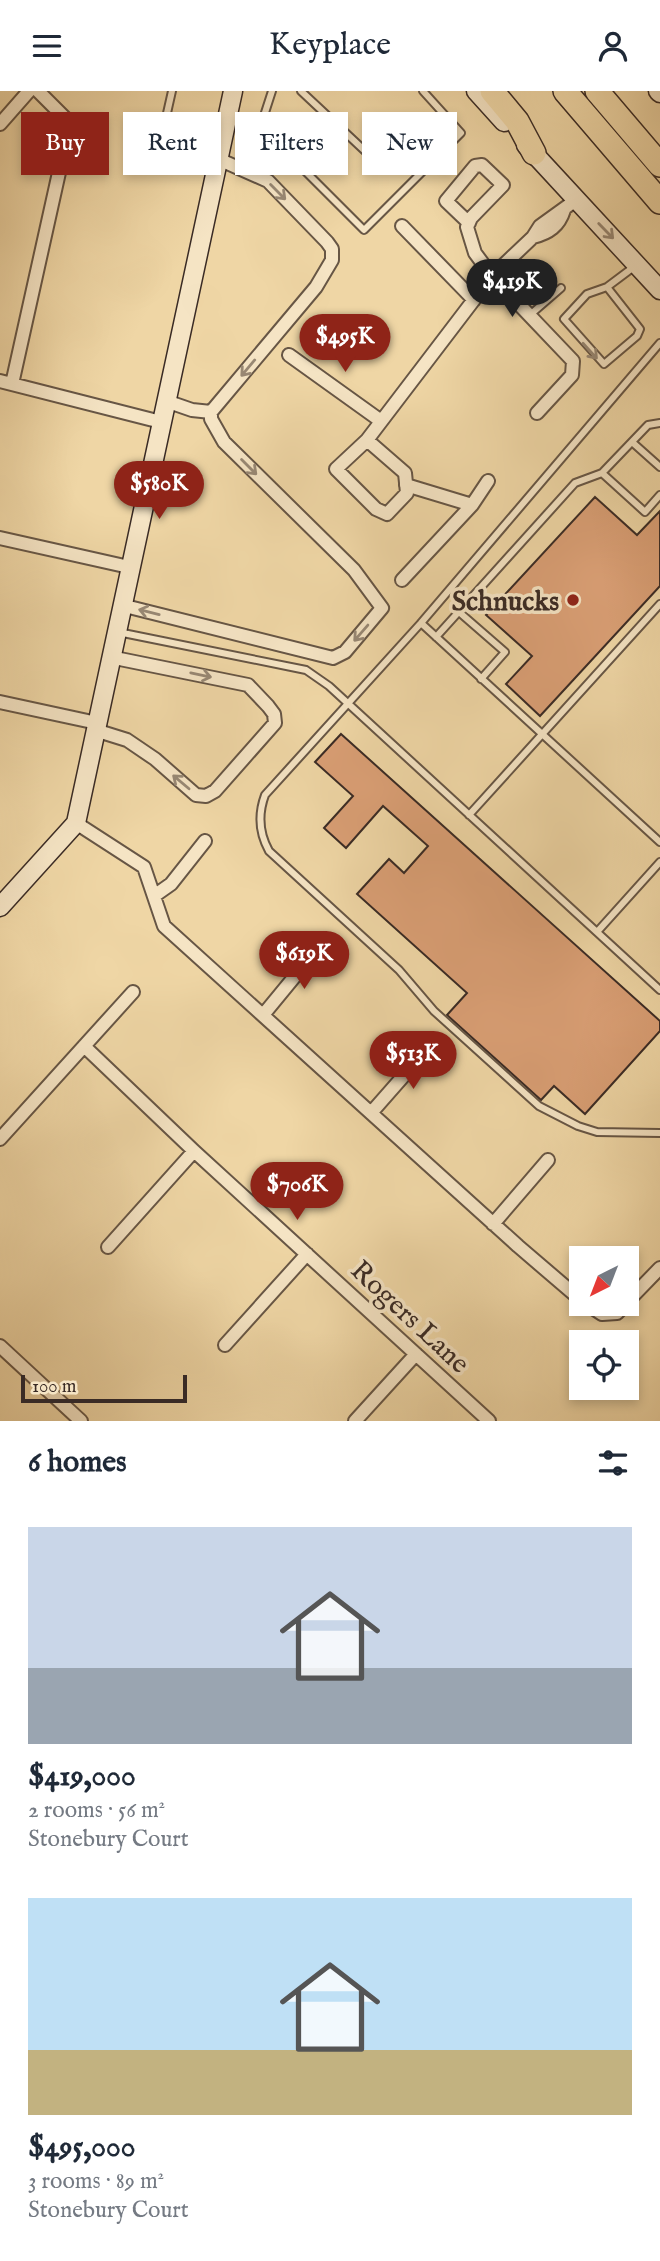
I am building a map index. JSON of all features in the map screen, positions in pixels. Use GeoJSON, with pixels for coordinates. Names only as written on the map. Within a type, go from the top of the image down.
{"type":"FeatureCollection","features":[{"type":"Feature","properties":{"kind":"highway"},"geometry":{"type":"LineString","coordinates":[[492,91],[517,121],[534,153]]}},
{"type":"Feature","properties":{"kind":"highway"},"geometry":{"type":"LineString","coordinates":[[565,91],[660,202]]}},
{"type":"Feature","properties":{"kind":"highway"},"geometry":{"type":"LineString","coordinates":[[597,91],[660,165]]}},
{"type":"Feature","properties":{"kind":"street"},"geometry":{"type":"LineString","coordinates":[[0,124],[30,91]]}},
{"type":"Feature","properties":{"kind":"street"},"geometry":{"type":"LineString","coordinates":[[38,91],[70,124],[6,383],[161,422]]}},
{"type":"Feature","properties":{"kind":"street"},"geometry":{"type":"LineString","coordinates":[[221,148],[233,91]]}},
{"type":"Feature","properties":{"kind":"street"},"geometry":{"type":"LineString","coordinates":[[476,91],[534,153],[570,205],[637,265],[660,291]]}},
{"type":"Feature","properties":{"kind":"street"},"geometry":{"type":"LineString","coordinates":[[211,412],[316,287],[332,260],[332,249],[327,241],[268,181],[225,162],[221,155]]}},
{"type":"Feature","properties":{"kind":"street"},"geometry":{"type":"LineString","coordinates":[[469,223],[446,201],[475,166],[482,165],[503,185],[467,227],[475,253],[492,276],[573,361],[575,369],[537,413]]}},
{"type":"Feature","properties":{"kind":"street"},"geometry":{"type":"LineString","coordinates":[[0,907],[76,823],[215,175]]}},
{"type":"Feature","properties":{"kind":"street"},"geometry":{"type":"LineString","coordinates":[[366,440],[405,473],[408,493],[387,514],[376,509],[336,469],[366,440],[492,276],[533,237],[540,226],[570,205]]}},
{"type":"Feature","properties":{"kind":"street"},"geometry":{"type":"LineString","coordinates":[[402,226],[474,300]]}},
{"type":"Feature","properties":{"kind":"street"},"geometry":{"type":"LineString","coordinates":[[289,355],[381,421]]}},
{"type":"Feature","properties":{"kind":"street"},"geometry":{"type":"LineString","coordinates":[[166,401],[192,410],[211,412]]}},
{"type":"Feature","properties":{"kind":"street"},"geometry":{"type":"LineString","coordinates":[[121,605],[333,658],[345,652],[382,608],[354,570],[224,442],[211,412]]}},
{"type":"Feature","properties":{"kind":"street"},"geometry":{"type":"LineString","coordinates":[[402,580],[471,505],[488,481]]}},
{"type":"Feature","properties":{"kind":"street"},"geometry":{"type":"LineString","coordinates":[[407,485],[471,505]]}},
{"type":"Feature","properties":{"kind":"street"},"geometry":{"type":"LineString","coordinates":[[0,538],[129,567]]}},
{"type":"Feature","properties":{"kind":"street"},"geometry":{"type":"LineString","coordinates":[[0,702],[96,727],[127,740],[155,759],[196,795],[206,796],[215,792],[275,723],[274,714],[248,685],[110,657]]}},
{"type":"Feature","properties":{"kind":"street"},"geometry":{"type":"LineString","coordinates":[[76,823],[144,867],[164,926],[518,1247],[569,1290]]}},
{"type":"Feature","properties":{"kind":"street"},"geometry":{"type":"LineString","coordinates":[[154,896],[171,884],[205,841]]}},
{"type":"Feature","properties":{"kind":"street"},"geometry":{"type":"LineString","coordinates":[[263,1015],[319,947]]}},
{"type":"Feature","properties":{"kind":"street"},"geometry":{"type":"LineString","coordinates":[[0,1139],[133,992]]}},
{"type":"Feature","properties":{"kind":"street","name":"Rogers Lane"},"geometry":{"type":"LineString","coordinates":[[84,1046],[194,1151],[489,1421]]}},
{"type":"Feature","properties":{"kind":"street"},"geometry":{"type":"LineString","coordinates":[[371,1113],[429,1047]]}},
{"type":"Feature","properties":{"kind":"street"},"geometry":{"type":"LineString","coordinates":[[108,1247],[194,1151]]}},
{"type":"Feature","properties":{"kind":"street"},"geometry":{"type":"LineString","coordinates":[[493,1224],[548,1160]]}},
{"type":"Feature","properties":{"kind":"street"},"geometry":{"type":"LineString","coordinates":[[225,1345],[307,1254]]}},
{"type":"Feature","properties":{"kind":"street"},"geometry":{"type":"LineString","coordinates":[[639,1290],[660,1268]]}},
{"type":"Feature","properties":{"kind":"street"},"geometry":{"type":"LineString","coordinates":[[0,1346],[81,1421]]}},
{"type":"Feature","properties":{"kind":"street"},"geometry":{"type":"LineString","coordinates":[[355,1421],[416,1354]]}},
{"type":"Feature","properties":{"kind":"lane"},"geometry":{"type":"LineString","coordinates":[[167,112],[172,91]]}},
{"type":"Feature","properties":{"kind":"lane"},"geometry":{"type":"LineString","coordinates":[[272,91],[262,129],[364,230],[461,133],[423,91]]}},
{"type":"Feature","properties":{"kind":"lane"},"geometry":{"type":"LineString","coordinates":[[301,91],[362,148]]}},
{"type":"Feature","properties":{"kind":"lane"},"geometry":{"type":"LineString","coordinates":[[605,288],[638,326],[639,332],[604,363],[564,322],[565,316],[587,294],[605,288],[637,265]]}},
{"type":"Feature","properties":{"kind":"lane"},"geometry":{"type":"LineString","coordinates":[[531,314],[561,288]]}},
{"type":"Feature","properties":{"kind":"lane"},"geometry":{"type":"LineString","coordinates":[[660,343],[421,623],[265,795],[260,819],[262,834],[269,851],[399,970],[433,1011],[539,1106],[597,1132],[660,1133]]}},
{"type":"Feature","properties":{"kind":"lane"},"geometry":{"type":"LineString","coordinates":[[436,638],[575,483],[602,473],[648,425],[660,423]]}},
{"type":"Feature","properties":{"kind":"lane"},"geometry":{"type":"LineString","coordinates":[[632,442],[660,467]]}},
{"type":"Feature","properties":{"kind":"lane"},"geometry":{"type":"LineString","coordinates":[[602,473],[645,512],[660,495]]}},
{"type":"Feature","properties":{"kind":"lane"},"geometry":{"type":"LineString","coordinates":[[469,815],[660,604]]}},
{"type":"Feature","properties":{"kind":"lane"},"geometry":{"type":"LineString","coordinates":[[460,612],[505,652],[481,679]]}},
{"type":"Feature","properties":{"kind":"lane"},"geometry":{"type":"LineString","coordinates":[[421,623],[660,842]]}},
{"type":"Feature","properties":{"kind":"lane"},"geometry":{"type":"LineString","coordinates":[[116,631],[306,670],[347,703],[660,990]]}},
{"type":"Feature","properties":{"kind":"lane"},"geometry":{"type":"LineString","coordinates":[[597,932],[660,862]]}},
{"type":"Feature","properties":{"kind":"building","name":"Schnucks"},"geometry":{"type":"Polygon","coordinates":[[[595,497],[637,535],[660,511],[660,586],[540,716],[506,684],[532,656],[486,615],[595,497]]]}},
{"type":"Feature","properties":{"kind":"building"},"geometry":{"type":"Polygon","coordinates":[[[341,734],[660,1021],[660,1031],[585,1114],[554,1086],[541,1100],[447,1015],[467,993],[357,894],[389,859],[404,873],[428,846],[383,806],[346,848],[324,828],[353,796],[315,762],[341,734]]]}},
{"type":"Feature","properties":{"kind":"place","name":"Schnucks"},"geometry":{"type":"Point","coordinates":[573,600]}}]}
